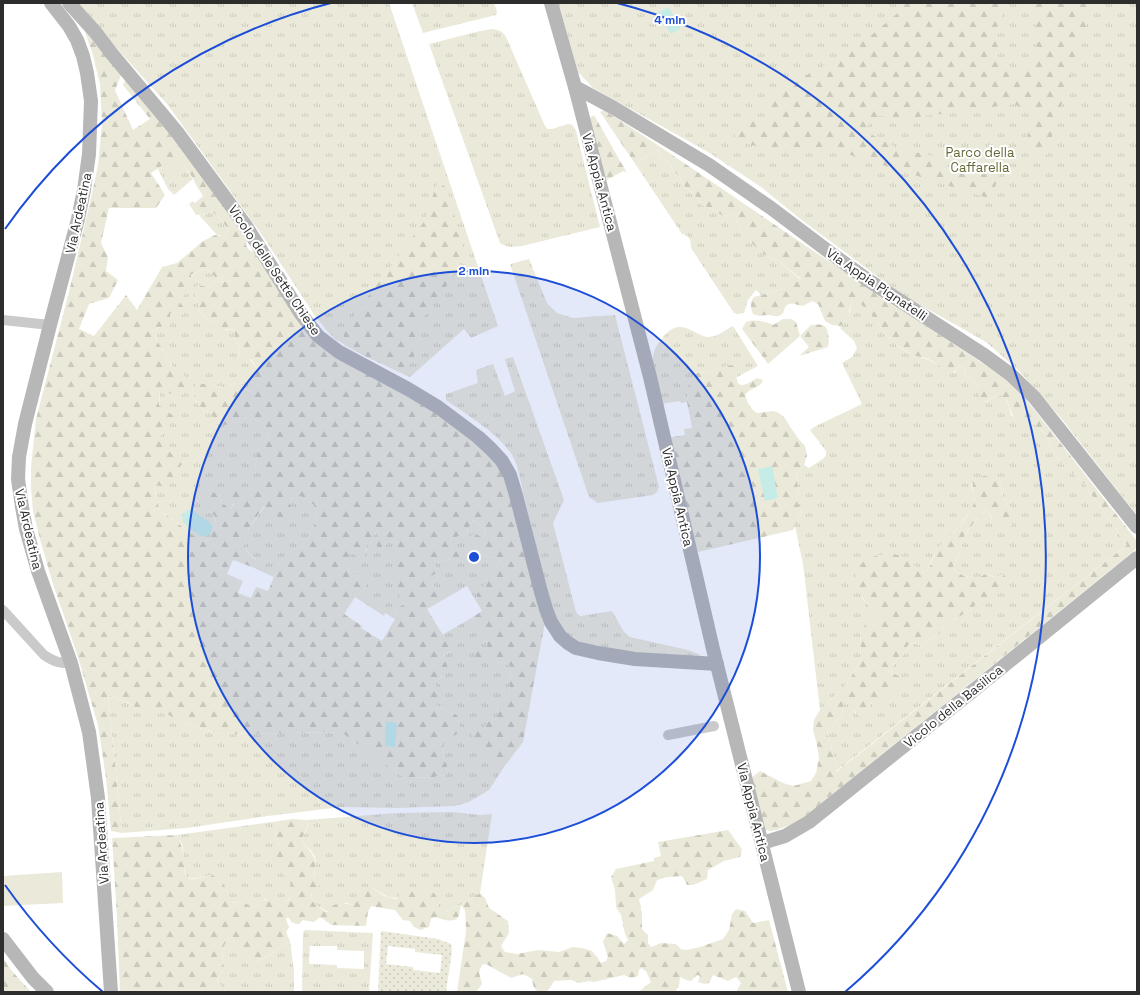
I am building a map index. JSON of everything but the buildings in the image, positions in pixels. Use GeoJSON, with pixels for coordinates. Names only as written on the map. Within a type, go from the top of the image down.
{"type":"FeatureCollection","features":[{"type":"Feature","properties":{"kind":"main road","name":"Via Ardeatina"},"geometry":{"type":"LineString","coordinates":[[51,3],[69,26],[80,48],[87,73],[91,110],[89,154],[78,219],[24,430],[19,457],[18,479],[26,529],[38,571],[70,663],[89,732],[96,779],[107,914],[111,992]]}},
{"type":"Feature","properties":{"kind":"main road","name":"Vicolo delle Sette Chiese"},"geometry":{"type":"LineString","coordinates":[[69,3],[96,33],[177,132],[241,220],[318,336],[339,352],[438,407],[478,437],[502,461],[510,475],[516,495],[546,609],[560,636],[576,648],[598,654],[642,659],[718,664]]}},
{"type":"Feature","properties":{"kind":"main road","name":"Via Appia Antica"},"geometry":{"type":"LineString","coordinates":[[552,3],[650,377],[718,664],[799,992]]}},
{"type":"Feature","properties":{"kind":"main road","name":"Via Appia Pignatelli"},"geometry":{"type":"LineString","coordinates":[[575,88],[614,108],[719,172],[771,208],[868,280],[1003,368],[1034,397],[1137,527]]}},
{"type":"Feature","properties":{"kind":"main road","name":"Vicolo della Basilica"},"geometry":{"type":"LineString","coordinates":[[762,844],[785,836],[809,822],[1137,558]]}},
{"type":"Feature","properties":{"kind":"main road"},"geometry":{"type":"LineString","coordinates":[[3,938],[33,978],[47,992]]}},
{"type":"Feature","properties":{"kind":"street"},"geometry":{"type":"LineString","coordinates":[[3,320],[50,325]]}},
{"type":"Feature","properties":{"kind":"street"},"geometry":{"type":"LineString","coordinates":[[3,610],[49,659],[60,663],[70,663]]}},
{"type":"Feature","properties":{"kind":"street"},"geometry":{"type":"LineString","coordinates":[[668,735],[714,726]]}},
{"type":"Feature","properties":{"kind":"green space"},"geometry":{"type":"Polygon","coordinates":[[[76,3],[389,3],[498,326],[471,338],[464,329],[410,377],[363,355],[335,339],[315,316],[262,235],[167,104],[76,3]]]}},
{"type":"Feature","properties":{"kind":"green space"},"geometry":{"type":"Polygon","coordinates":[[[412,3],[494,3],[497,11],[496,15],[423,33],[412,3]]]}},
{"type":"Feature","properties":{"kind":"green space","name":"Parco della Caffarella"},"geometry":{"type":"Polygon","coordinates":[[[558,3],[1137,3],[1137,515],[1060,417],[1019,371],[986,342],[901,294],[799,218],[761,187],[708,152],[593,88],[578,72],[558,3]]]}},
{"type":"Feature","properties":{"kind":"green space"},"geometry":{"type":"Polygon","coordinates":[[[906,3],[981,3],[984,6],[989,3],[999,3],[1004,11],[997,28],[998,62],[1013,70],[1038,60],[1033,3],[1093,3],[1046,155],[1032,150],[1028,135],[1032,114],[1014,104],[911,118],[878,116],[863,130],[899,149],[959,161],[999,175],[991,199],[841,152],[836,146],[780,153],[738,141],[734,134],[743,119],[768,117],[769,112],[766,109],[773,96],[868,38],[899,12],[906,3]]]}},
{"type":"Feature","properties":{"kind":"green space"},"geometry":{"type":"Polygon","coordinates":[[[88,29],[122,73],[115,90],[133,130],[150,119],[123,85],[127,77],[247,236],[246,245],[249,250],[258,254],[305,326],[420,399],[480,442],[506,475],[545,622],[523,742],[504,767],[495,767],[488,759],[491,751],[478,744],[471,734],[475,724],[483,728],[487,722],[497,718],[498,703],[509,696],[511,666],[488,657],[483,663],[476,667],[472,660],[476,652],[488,646],[481,636],[473,617],[482,611],[476,601],[477,594],[484,586],[491,569],[504,567],[498,559],[482,555],[474,544],[467,539],[474,533],[481,537],[486,535],[485,529],[473,520],[465,535],[455,537],[450,540],[452,546],[459,548],[461,556],[456,561],[451,559],[436,563],[436,567],[439,571],[430,577],[433,586],[438,589],[449,588],[453,594],[427,609],[452,650],[441,658],[446,662],[447,668],[445,673],[436,681],[436,686],[443,691],[436,705],[457,715],[460,727],[456,735],[446,738],[443,747],[442,756],[447,765],[446,775],[405,778],[341,732],[221,734],[188,725],[159,710],[141,711],[129,703],[108,695],[122,833],[111,831],[106,778],[98,725],[78,657],[53,584],[41,543],[33,511],[31,488],[31,467],[36,419],[69,292],[98,165],[102,124],[100,84],[93,55],[85,32],[88,29]],[[174,152],[178,164],[171,171],[162,166],[151,173],[165,195],[156,208],[109,208],[101,243],[108,257],[106,271],[118,280],[109,298],[89,304],[79,329],[94,336],[126,295],[137,310],[162,267],[177,263],[203,241],[215,235],[224,236],[229,230],[211,210],[207,214],[196,215],[189,204],[193,201],[195,203],[203,196],[193,178],[174,152]],[[206,269],[191,275],[191,283],[182,288],[186,293],[179,301],[186,310],[183,314],[175,316],[170,313],[170,325],[159,327],[152,332],[173,367],[191,381],[181,396],[160,391],[159,405],[175,417],[158,440],[182,464],[166,487],[154,485],[159,509],[202,542],[209,540],[216,524],[215,516],[210,511],[210,504],[200,498],[205,487],[218,495],[223,504],[231,509],[234,504],[228,497],[230,491],[239,489],[253,490],[256,486],[262,483],[262,475],[255,468],[259,447],[268,440],[267,429],[260,421],[243,418],[228,425],[215,424],[212,414],[203,410],[195,400],[193,391],[196,383],[226,387],[236,383],[241,383],[246,390],[254,393],[257,389],[250,385],[252,377],[258,370],[251,359],[244,362],[240,356],[238,344],[235,339],[235,329],[229,330],[215,328],[213,321],[209,322],[200,312],[198,303],[193,294],[197,285],[208,287],[215,282],[231,281],[215,277],[206,269]],[[301,496],[289,500],[291,513],[282,518],[273,515],[264,506],[246,533],[245,549],[256,560],[252,567],[233,560],[227,574],[243,581],[238,593],[251,598],[256,587],[268,591],[278,564],[287,553],[302,546],[312,533],[317,521],[314,505],[301,496]],[[377,533],[372,536],[372,542],[365,547],[367,555],[363,558],[350,553],[353,563],[348,567],[348,570],[358,576],[366,584],[363,591],[355,597],[344,614],[362,626],[361,628],[382,641],[395,619],[396,610],[404,604],[398,593],[394,578],[397,543],[389,541],[384,548],[377,547],[376,541],[379,537],[377,533]]]}},
{"type":"Feature","properties":{"kind":"green space"},"geometry":{"type":"Polygon","coordinates":[[[493,29],[500,31],[506,37],[545,126],[548,129],[552,129],[570,124],[575,128],[600,227],[522,246],[513,247],[500,243],[429,44],[493,29]]]}},
{"type":"Feature","properties":{"kind":"green space"},"geometry":{"type":"Polygon","coordinates":[[[604,110],[1015,385],[1137,541],[1137,547],[1134,551],[798,822],[777,830],[770,831],[760,828],[750,779],[760,771],[783,783],[793,786],[811,781],[816,773],[819,758],[813,730],[814,720],[820,710],[842,689],[851,677],[861,657],[860,633],[864,626],[878,618],[878,616],[861,596],[855,578],[855,570],[864,561],[871,557],[897,554],[908,560],[922,573],[925,572],[929,567],[937,549],[961,525],[972,508],[974,504],[972,486],[974,479],[986,476],[998,477],[1003,497],[1012,510],[1014,516],[1011,526],[1005,529],[994,521],[987,510],[983,511],[966,533],[962,541],[961,550],[953,565],[956,572],[968,578],[976,578],[986,574],[995,577],[1002,574],[1006,577],[1001,587],[964,614],[953,620],[944,627],[939,634],[921,645],[912,643],[908,645],[905,653],[897,660],[891,669],[892,673],[901,678],[900,681],[883,703],[872,702],[869,709],[869,717],[861,718],[850,706],[844,703],[841,716],[827,731],[836,766],[836,772],[1127,545],[1084,484],[1060,461],[1049,444],[1046,434],[1030,421],[1015,419],[1007,402],[1001,395],[984,402],[980,401],[978,385],[966,376],[964,368],[958,367],[952,374],[928,359],[913,355],[898,346],[890,339],[867,310],[857,301],[852,300],[849,316],[844,315],[845,322],[840,326],[832,325],[825,321],[818,304],[812,301],[803,306],[789,304],[785,307],[783,313],[778,316],[759,316],[753,314],[751,303],[754,297],[786,288],[801,279],[779,261],[763,254],[757,249],[731,215],[723,216],[702,205],[698,199],[685,187],[679,176],[668,162],[661,157],[657,149],[639,162],[637,165],[638,168],[600,112],[604,110]]]}},
{"type":"Feature","properties":{"kind":"green space"},"geometry":{"type":"Polygon","coordinates":[[[594,115],[627,173],[623,171],[605,181],[588,119],[594,115]]]}},
{"type":"Feature","properties":{"kind":"green space"},"geometry":{"type":"Polygon","coordinates":[[[657,149],[661,157],[668,162],[679,176],[685,187],[698,199],[702,205],[723,216],[731,215],[737,221],[739,227],[763,254],[779,261],[801,280],[786,288],[761,295],[756,290],[748,300],[744,313],[734,313],[691,248],[688,237],[682,234],[638,168],[637,165],[639,162],[657,149]]]}},
{"type":"Feature","properties":{"kind":"green space"},"geometry":{"type":"Polygon","coordinates":[[[173,150],[193,179],[174,195],[168,189],[158,169],[163,166],[173,150]]]}},
{"type":"Feature","properties":{"kind":"green space"},"geometry":{"type":"Polygon","coordinates":[[[438,182],[447,188],[464,252],[457,271],[416,328],[420,346],[409,364],[410,377],[344,345],[344,329],[426,219],[438,182]]]}},
{"type":"Feature","properties":{"kind":"green space"},"geometry":{"type":"Polygon","coordinates":[[[211,210],[229,230],[224,236],[217,235],[199,215],[207,214],[211,210]]]}},
{"type":"Feature","properties":{"kind":"green space"},"geometry":{"type":"Polygon","coordinates":[[[529,259],[547,303],[557,313],[573,318],[615,315],[659,487],[657,492],[653,495],[598,503],[589,497],[510,264],[529,259]]]}},
{"type":"Feature","properties":{"kind":"green space"},"geometry":{"type":"Polygon","coordinates":[[[206,269],[215,277],[232,281],[215,282],[208,287],[203,286],[193,294],[198,303],[200,312],[209,322],[213,321],[222,329],[235,329],[235,339],[238,344],[240,356],[250,359],[258,370],[252,377],[258,389],[254,393],[246,390],[236,383],[226,387],[215,386],[193,391],[195,400],[203,410],[212,414],[228,425],[243,418],[260,421],[267,429],[268,440],[259,447],[255,468],[263,475],[262,484],[253,491],[239,489],[231,509],[223,504],[218,495],[205,487],[210,504],[210,511],[215,516],[216,524],[209,540],[202,542],[159,509],[154,485],[160,391],[190,382],[173,367],[152,332],[170,320],[170,313],[186,310],[179,301],[184,285],[194,274],[206,269]]]}},
{"type":"Feature","properties":{"kind":"green space"},"geometry":{"type":"Polygon","coordinates":[[[852,299],[857,301],[867,310],[895,344],[911,354],[929,360],[954,373],[958,367],[964,368],[966,376],[978,385],[985,402],[1001,395],[1004,397],[1009,406],[1011,415],[1020,421],[1030,421],[1046,434],[1049,444],[1060,461],[1084,484],[1127,545],[835,772],[836,766],[827,731],[841,716],[844,703],[851,705],[855,713],[869,709],[872,702],[899,676],[892,673],[891,669],[897,660],[905,653],[908,645],[912,643],[921,645],[939,634],[944,627],[981,601],[995,577],[986,574],[976,578],[968,578],[956,572],[953,565],[961,550],[962,541],[966,533],[983,511],[987,510],[992,519],[1012,510],[1003,497],[1000,481],[971,484],[975,499],[972,509],[959,527],[936,550],[928,569],[922,573],[919,572],[914,565],[862,598],[878,616],[878,619],[864,626],[860,633],[861,657],[851,677],[842,689],[820,710],[803,564],[795,526],[802,512],[796,499],[799,492],[796,474],[804,465],[809,468],[826,455],[826,451],[810,430],[862,404],[842,363],[852,357],[857,348],[854,341],[841,329],[840,326],[844,324],[844,315],[849,316],[852,299]]]}},
{"type":"Feature","properties":{"kind":"green space"},"geometry":{"type":"Polygon","coordinates":[[[783,319],[791,319],[796,322],[800,336],[768,364],[742,329],[746,322],[750,321],[766,322],[773,325],[783,319]]]}},
{"type":"Feature","properties":{"kind":"green space"},"geometry":{"type":"Polygon","coordinates":[[[817,324],[825,326],[829,339],[828,347],[799,356],[809,347],[800,336],[811,325],[817,324]]]}},
{"type":"Feature","properties":{"kind":"green space"},"geometry":{"type":"Polygon","coordinates":[[[733,326],[758,366],[737,377],[737,370],[721,367],[713,371],[697,373],[689,381],[687,402],[681,403],[680,401],[661,404],[653,356],[656,348],[665,335],[674,328],[682,327],[703,336],[710,337],[717,335],[733,326]]]}},
{"type":"Feature","properties":{"kind":"green space"},"geometry":{"type":"Polygon","coordinates":[[[513,357],[564,500],[553,523],[576,612],[580,616],[612,611],[624,632],[630,637],[688,650],[699,654],[704,659],[628,652],[583,643],[572,638],[563,630],[557,621],[546,589],[517,466],[513,457],[504,444],[489,430],[446,400],[446,394],[478,383],[476,370],[493,364],[505,396],[515,391],[505,359],[513,357]]]}},
{"type":"Feature","properties":{"kind":"green space"},"geometry":{"type":"Polygon","coordinates":[[[731,365],[737,370],[737,379],[740,385],[749,383],[757,378],[763,380],[760,385],[745,395],[753,410],[757,413],[774,411],[779,413],[784,417],[797,437],[805,446],[807,456],[804,465],[796,474],[799,492],[796,499],[802,512],[793,530],[698,552],[667,438],[685,435],[684,429],[692,428],[687,402],[689,381],[692,376],[697,373],[712,371],[731,365]]]}},
{"type":"Feature","properties":{"kind":"green space"},"geometry":{"type":"Polygon","coordinates":[[[301,496],[314,505],[317,521],[312,533],[302,546],[287,553],[278,564],[274,577],[252,567],[256,559],[245,549],[246,533],[265,506],[273,515],[289,500],[301,496]]]}},
{"type":"Feature","properties":{"kind":"green space"},"geometry":{"type":"Polygon","coordinates":[[[473,520],[485,529],[486,536],[467,539],[474,544],[482,555],[498,559],[504,567],[487,579],[484,586],[477,594],[476,601],[467,586],[453,594],[450,590],[435,587],[429,577],[434,574],[436,563],[451,559],[452,546],[450,540],[455,537],[465,535],[473,520]]]}},
{"type":"Feature","properties":{"kind":"green space"},"geometry":{"type":"Polygon","coordinates":[[[377,533],[379,537],[397,543],[398,593],[404,604],[396,610],[395,619],[385,613],[384,616],[355,597],[363,591],[366,584],[358,576],[348,570],[350,553],[359,557],[367,551],[365,547],[372,542],[372,536],[377,533]]]}},
{"type":"Feature","properties":{"kind":"green space"},"geometry":{"type":"Polygon","coordinates":[[[473,617],[481,636],[488,646],[488,657],[511,666],[509,696],[498,703],[497,718],[487,722],[478,744],[491,751],[495,767],[504,767],[489,790],[469,802],[455,806],[398,808],[342,807],[187,828],[122,833],[108,695],[129,703],[141,711],[159,709],[188,725],[221,734],[341,732],[405,778],[446,775],[447,765],[442,756],[443,747],[446,738],[456,735],[457,715],[436,705],[436,681],[443,676],[441,658],[452,650],[442,635],[473,617]]]}},
{"type":"Feature","properties":{"kind":"green space"},"geometry":{"type":"Polygon","coordinates":[[[454,812],[480,815],[492,814],[480,893],[461,905],[457,905],[449,911],[439,909],[413,890],[402,892],[398,898],[391,898],[373,888],[354,905],[346,903],[328,912],[316,905],[311,898],[315,859],[313,853],[303,840],[308,825],[306,820],[397,813],[454,812]]]}},
{"type":"Feature","properties":{"kind":"green space"},"geometry":{"type":"Polygon","coordinates":[[[292,819],[306,820],[308,822],[303,836],[303,841],[313,855],[315,865],[314,876],[318,879],[320,885],[311,894],[311,898],[316,905],[326,912],[328,912],[335,904],[342,903],[354,905],[356,895],[367,888],[373,888],[384,896],[396,899],[401,892],[424,889],[429,890],[438,898],[439,909],[444,907],[446,911],[449,911],[457,905],[461,905],[459,915],[455,920],[451,921],[435,917],[431,919],[429,927],[420,930],[414,927],[410,921],[403,920],[395,910],[371,906],[368,912],[366,926],[331,925],[322,918],[319,918],[314,922],[303,920],[299,924],[295,924],[288,917],[286,919],[289,928],[286,932],[290,941],[259,960],[252,961],[241,948],[236,945],[233,937],[227,940],[222,950],[224,969],[217,980],[218,983],[224,988],[225,992],[120,992],[112,838],[177,835],[181,844],[186,875],[189,879],[208,875],[216,877],[227,890],[229,902],[245,903],[253,908],[261,900],[284,902],[291,896],[291,884],[274,864],[273,857],[280,845],[274,830],[279,821],[292,819]]]}},
{"type":"Feature","properties":{"kind":"green space"},"geometry":{"type":"Polygon","coordinates":[[[279,821],[274,830],[280,845],[276,851],[275,865],[292,884],[293,888],[292,895],[284,902],[277,903],[265,899],[253,908],[245,903],[229,902],[228,892],[211,875],[193,879],[186,876],[182,844],[177,835],[279,821]]]}},
{"type":"Feature","properties":{"kind":"green space"},"geometry":{"type":"Polygon","coordinates":[[[728,830],[742,849],[740,857],[724,861],[708,870],[707,879],[693,885],[687,885],[682,876],[668,877],[657,880],[653,890],[639,899],[642,914],[642,929],[648,935],[648,943],[651,947],[661,943],[676,944],[681,949],[686,950],[723,939],[729,930],[732,914],[736,909],[745,911],[753,923],[769,920],[788,992],[736,992],[741,983],[736,977],[728,981],[713,975],[709,983],[705,984],[698,982],[700,976],[697,975],[691,981],[680,977],[679,986],[675,992],[638,992],[651,982],[646,971],[641,968],[638,976],[631,978],[624,975],[594,982],[589,981],[579,983],[571,980],[554,981],[547,991],[541,992],[534,988],[532,979],[523,974],[511,978],[486,964],[482,965],[479,972],[482,984],[476,992],[457,992],[466,931],[465,910],[461,905],[480,893],[485,898],[489,908],[508,921],[509,933],[501,946],[505,952],[517,954],[538,950],[559,952],[573,947],[582,948],[592,951],[601,963],[606,961],[608,957],[603,942],[607,933],[617,936],[624,944],[628,940],[625,934],[621,915],[616,907],[615,890],[611,877],[616,869],[654,861],[654,858],[661,856],[658,842],[728,830]]]}},
{"type":"Feature","properties":{"kind":"green space"},"geometry":{"type":"Polygon","coordinates":[[[62,872],[63,903],[3,906],[3,876],[62,872]]]}},
{"type":"Feature","properties":{"kind":"green space"},"geometry":{"type":"Polygon","coordinates":[[[305,930],[373,933],[369,992],[302,992],[303,933],[305,930]],[[310,946],[309,964],[337,965],[337,968],[364,969],[364,951],[337,950],[337,946],[310,946]]]}},
{"type":"Feature","properties":{"kind":"green space"},"geometry":{"type":"Polygon","coordinates":[[[381,931],[438,939],[451,944],[452,951],[446,992],[378,992],[381,931]],[[388,946],[386,964],[413,967],[413,970],[440,973],[442,955],[415,952],[415,949],[388,946]]]}},
{"type":"Feature","properties":{"kind":"green space"},"geometry":{"type":"Polygon","coordinates":[[[233,937],[236,945],[241,948],[252,961],[266,957],[290,941],[294,971],[294,992],[225,992],[224,988],[218,983],[217,980],[224,969],[222,950],[227,940],[233,937]]]}},
{"type":"Feature","properties":{"kind":"green space"},"geometry":{"type":"Polygon","coordinates":[[[3,958],[12,971],[31,992],[3,992],[3,958]]]}},
{"type":"Feature","properties":{"kind":"water"},"geometry":{"type":"Polygon","coordinates":[[[668,7],[681,28],[671,34],[658,13],[668,7]]]}},
{"type":"Feature","properties":{"kind":"water"},"geometry":{"type":"Polygon","coordinates":[[[772,466],[778,498],[765,501],[758,469],[772,466]]]}},
{"type":"Feature","properties":{"kind":"water"},"geometry":{"type":"Polygon","coordinates":[[[191,509],[209,522],[213,527],[210,534],[203,537],[183,522],[182,515],[191,509]]]}},
{"type":"Feature","properties":{"kind":"water"},"geometry":{"type":"Polygon","coordinates":[[[386,722],[397,723],[395,747],[385,746],[386,722]]]}}]}
